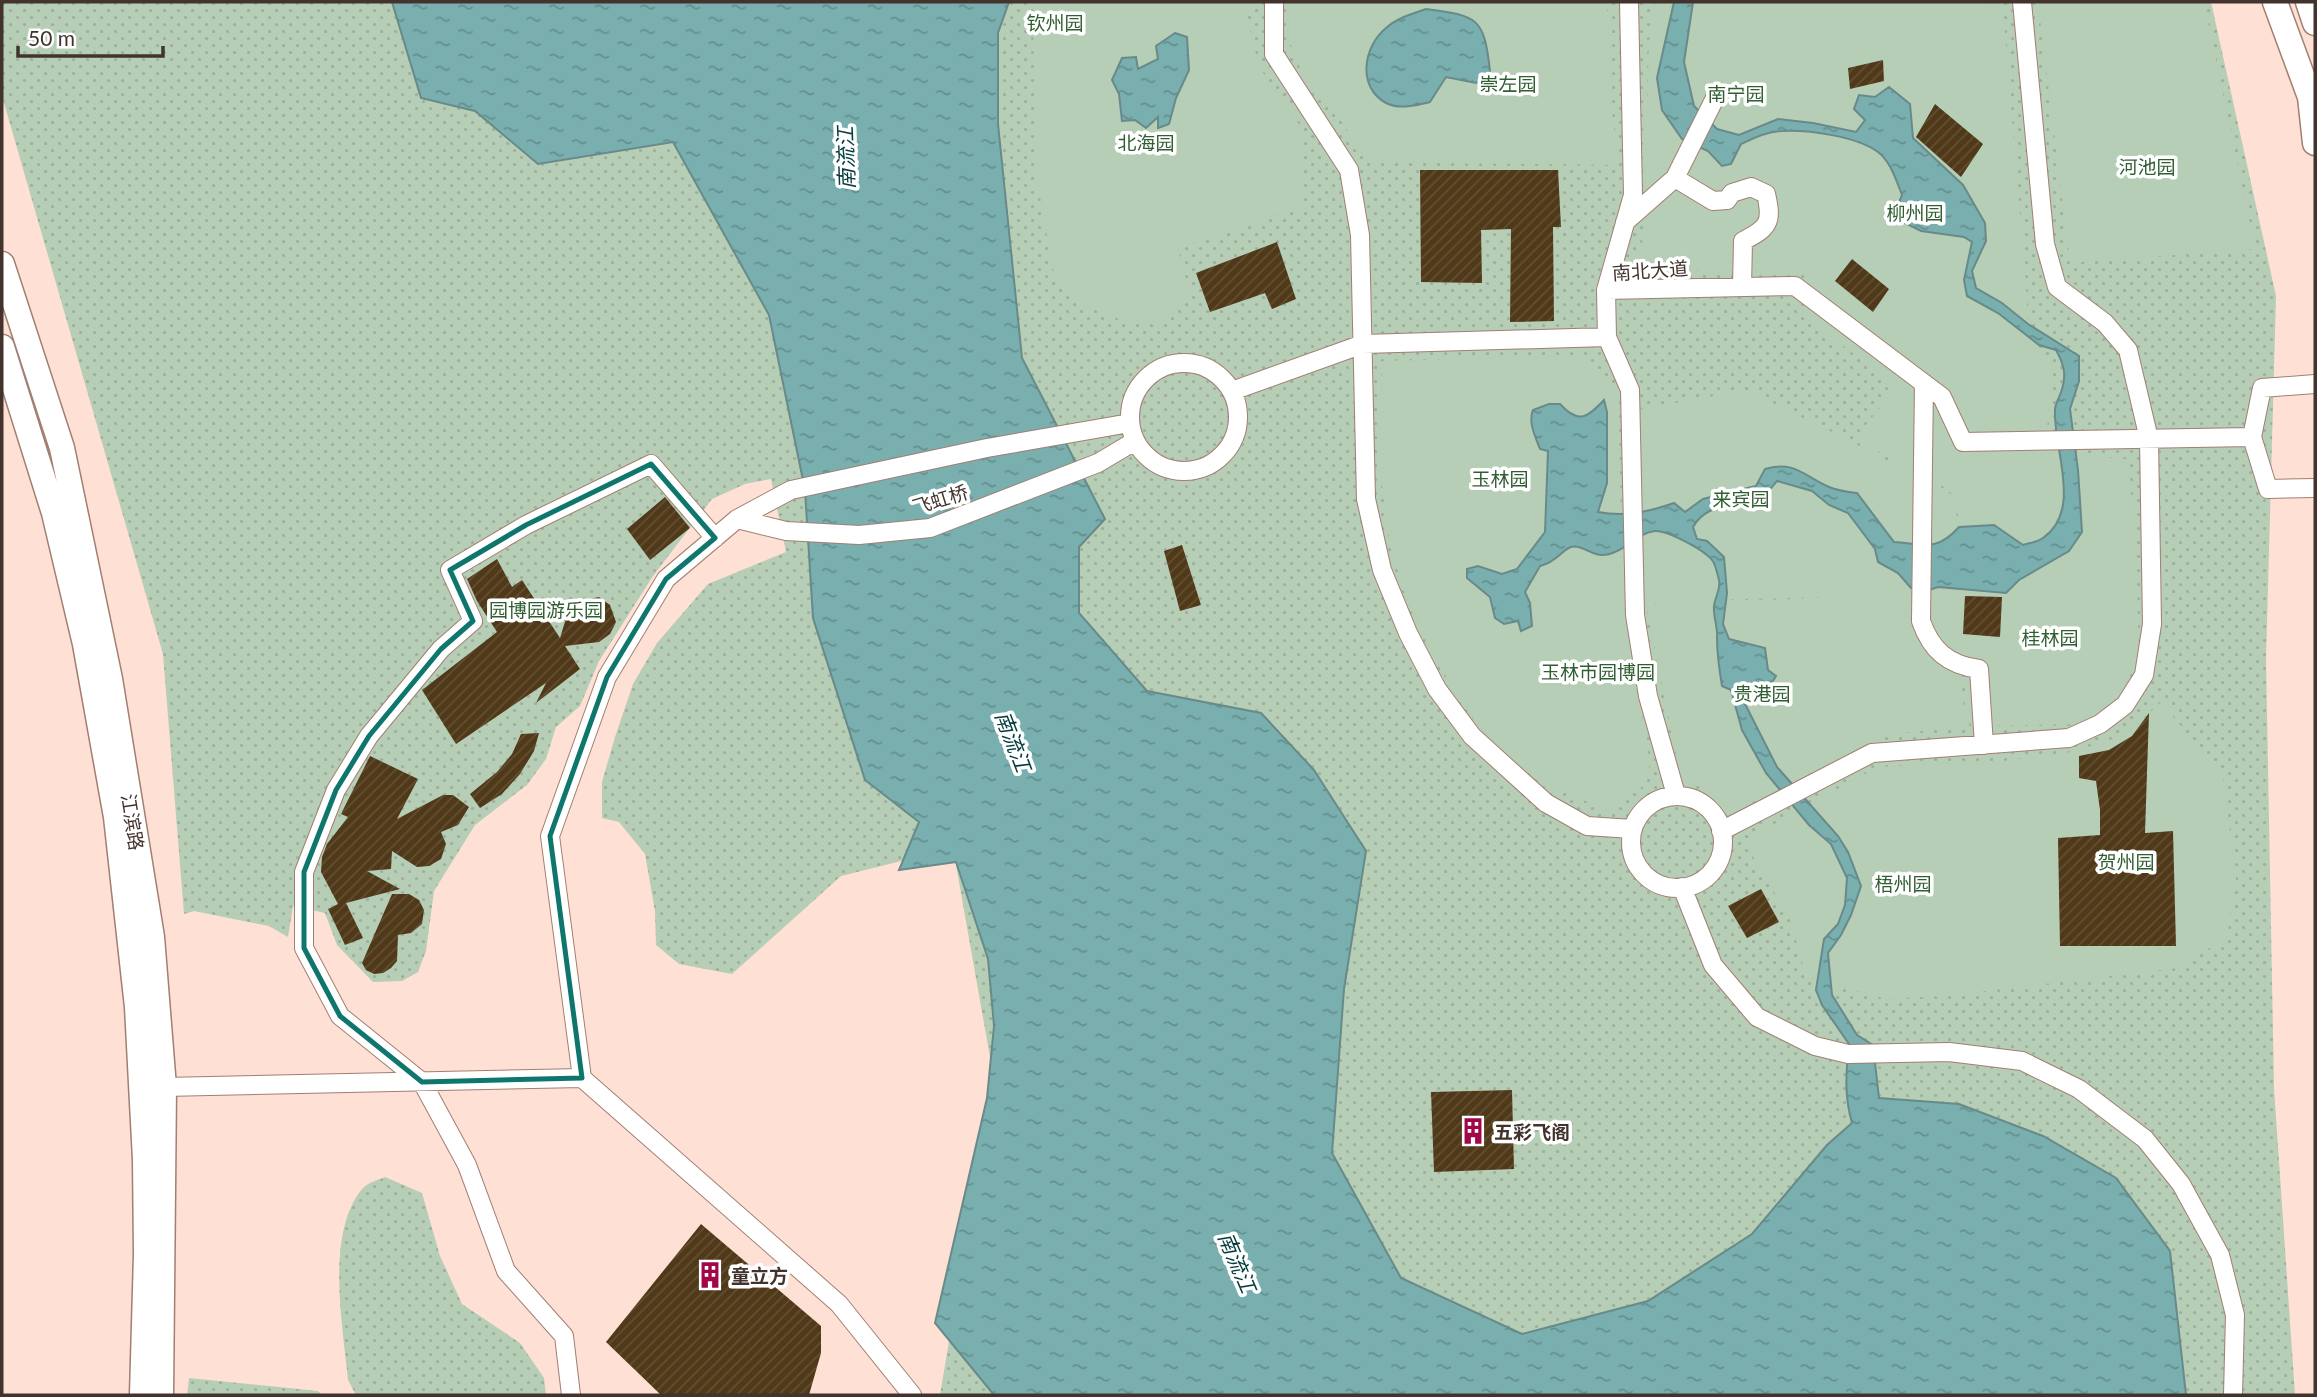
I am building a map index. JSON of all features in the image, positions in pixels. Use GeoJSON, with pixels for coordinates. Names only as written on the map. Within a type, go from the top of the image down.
{"type":"FeatureCollection","features":[{"type":"Feature","properties":{"kind":"main road"},"geometry":{"type":"LineString","coordinates":[[2277,2],[2310,97],[2315,143]]}},
{"type":"Feature","properties":{"kind":"main road"},"geometry":{"type":"LineString","coordinates":[[2308,2],[2315,23]]}},
{"type":"Feature","properties":{"kind":"main road"},"geometry":{"type":"LineString","coordinates":[[2296,59],[2315,76]]}},
{"type":"Feature","properties":{"kind":"main road","name":"江滨路"},"geometry":{"type":"LineString","coordinates":[[2,264],[62,448],[110,679],[152,937],[164,1087],[161,1395]]}},
{"type":"Feature","properties":{"kind":"main road","name":"江滨路"},"geometry":{"type":"LineString","coordinates":[[2,347],[54,513],[85,644],[116,817],[137,1007],[145,1160],[146,1254],[142,1395]]}},
{"type":"Feature","properties":{"kind":"street"},"geometry":{"type":"LineString","coordinates":[[1274,2],[1274,54],[1349,170],[1360,235],[1366,499],[1382,570],[1408,633],[1437,689],[1472,736],[1546,803],[1587,826],[1632,829]]}},
{"type":"Feature","properties":{"kind":"street"},"geometry":{"type":"LineString","coordinates":[[1606,290],[1633,195],[1629,2]]}},
{"type":"Feature","properties":{"kind":"street"},"geometry":{"type":"LineString","coordinates":[[1721,831],[1872,753],[2069,738],[2101,724],[2124,705],[2144,675],[2152,624],[2149,439],[2128,351],[2105,323],[2057,287],[2045,244],[2022,2]]}},
{"type":"Feature","properties":{"kind":"street"},"geometry":{"type":"LineString","coordinates":[[1625,223],[1675,178],[1717,94]]}},
{"type":"Feature","properties":{"kind":"street"},"geometry":{"type":"LineString","coordinates":[[1675,178],[1713,201],[1727,200],[1732,193],[1751,187],[1766,194],[1770,212],[1763,231],[1743,242],[1742,287]]}},
{"type":"Feature","properties":{"kind":"street","name":"南北大道"},"geometry":{"type":"LineString","coordinates":[[1607,337],[1606,290],[1795,286],[1942,397],[1963,442],[2149,439]]}},
{"type":"Feature","properties":{"kind":"street"},"geometry":{"type":"LineString","coordinates":[[1232,391],[1363,344],[1607,337],[1630,390],[1635,615],[1648,696],[1676,795]]}},
{"type":"Feature","properties":{"kind":"street"},"geometry":{"type":"LineString","coordinates":[[1186,362],[1204,366],[1220,376],[1232,391],[1238,424],[1228,448],[1209,466],[1192,471],[1175,471],[1159,466],[1145,455],[1135,441],[1130,423],[1131,405],[1138,387],[1151,373],[1167,365],[1186,362]]}},
{"type":"Feature","properties":{"kind":"street"},"geometry":{"type":"LineString","coordinates":[[1924,383],[1921,621],[1926,638],[1942,655],[1963,667],[1979,669],[1984,745]]}},
{"type":"Feature","properties":{"kind":"street"},"geometry":{"type":"LineString","coordinates":[[2315,384],[2262,388],[2252,437],[2268,489],[2315,488]]}},
{"type":"Feature","properties":{"kind":"street","name":"飞虹桥"},"geometry":{"type":"LineString","coordinates":[[582,1079],[550,836],[607,677],[666,579],[737,519],[791,490],[987,448],[1130,423]]}},
{"type":"Feature","properties":{"kind":"street"},"geometry":{"type":"LineString","coordinates":[[2149,439],[2252,437]]}},
{"type":"Feature","properties":{"kind":"street","name":"飞虹桥"},"geometry":{"type":"LineString","coordinates":[[737,519],[786,531],[859,535],[930,528],[1098,463],[1135,441]]}},
{"type":"Feature","properties":{"kind":"street"},"geometry":{"type":"LineString","coordinates":[[571,1395],[564,1336],[506,1271],[467,1164],[422,1082],[340,1016],[304,948],[304,872],[336,790],[369,736],[441,649],[473,621],[450,570],[526,525],[651,464],[715,538]]}},
{"type":"Feature","properties":{"kind":"street"},"geometry":{"type":"LineString","coordinates":[[1676,795],[1705,805],[1716,817],[1722,846],[1714,868],[1696,883],[1682,887],[1666,887],[1652,881],[1641,871],[1634,859],[1632,829],[1649,805],[1661,798],[1676,795]]}},
{"type":"Feature","properties":{"kind":"street"},"geometry":{"type":"LineString","coordinates":[[1682,887],[1713,964],[1757,1017],[1815,1046],[1848,1054],[1949,1052],[2022,1061],[2079,1090],[2145,1139],[2181,1184],[2220,1255],[2235,1315],[2233,1395]]}},
{"type":"Feature","properties":{"kind":"street"},"geometry":{"type":"LineString","coordinates":[[164,1087],[582,1079],[839,1304],[912,1395]]}},
{"type":"Feature","properties":{"kind":"highlighted area"},"geometry":{"type":"Polygon","coordinates":[[[651,464],[715,538],[666,579],[607,677],[550,836],[582,1078],[422,1082],[340,1016],[304,948],[304,872],[336,790],[369,736],[441,649],[473,621],[450,570],[526,525],[651,464]]]}},
{"type":"Feature","properties":{"kind":"green space","name":"玉林市园博园"},"geometry":{"type":"Polygon","coordinates":[[[2,2],[2211,2],[2276,296],[2266,660],[2274,1088],[2295,1395],[940,1395],[956,1300],[999,1108],[953,848],[841,876],[732,974],[679,964],[656,945],[655,911],[645,854],[619,822],[602,818],[602,782],[615,737],[633,684],[657,643],[708,584],[786,552],[771,479],[745,484],[712,499],[653,576],[599,661],[580,706],[556,727],[546,759],[527,785],[475,825],[434,891],[426,951],[418,972],[402,981],[373,982],[337,945],[325,913],[293,906],[288,937],[269,926],[194,911],[184,914],[163,654],[2,96],[2,2]]]}},
{"type":"Feature","properties":{"kind":"green space","name":"北海园"},"geometry":{"type":"Polygon","coordinates":[[[1033,2],[1254,2],[1246,13],[1259,67],[1303,130],[1304,206],[1178,248],[1190,296],[1156,325],[1119,319],[1081,305],[1053,270],[1035,168],[1033,2]]]}},
{"type":"Feature","properties":{"kind":"green space","name":"崇左园"},"geometry":{"type":"Polygon","coordinates":[[[1290,2],[1607,2],[1611,107],[1619,165],[1367,162],[1335,111],[1301,71],[1285,30],[1290,2]]]}},
{"type":"Feature","properties":{"kind":"green space"},"geometry":{"type":"Polygon","coordinates":[[[1655,2],[1989,2],[2003,10],[2029,346],[2053,361],[2047,429],[2051,453],[2126,459],[2135,519],[2139,654],[2121,694],[2084,724],[1971,726],[1961,642],[1962,538],[1956,500],[1960,593],[1853,596],[1960,596],[1958,644],[1966,727],[1888,734],[1733,812],[1706,788],[1682,782],[1646,605],[1837,597],[1642,601],[1638,410],[1746,390],[1955,496],[1955,493],[1855,439],[1897,386],[1803,316],[1807,273],[1629,269],[1643,240],[1649,42],[1655,2]]]}},
{"type":"Feature","properties":{"kind":"green space","name":"河池园"},"geometry":{"type":"Polygon","coordinates":[[[2038,2],[2204,2],[2255,249],[2070,263],[2038,2]]]}},
{"type":"Feature","properties":{"kind":"green space","name":"玉林园"},"geometry":{"type":"Polygon","coordinates":[[[1575,356],[1618,388],[1623,602],[1650,764],[1642,787],[1607,810],[1538,781],[1494,743],[1468,712],[1431,652],[1405,595],[1390,545],[1380,470],[1382,361],[1575,356]]]}},
{"type":"Feature","properties":{"kind":"green space"},"geometry":{"type":"Polygon","coordinates":[[[2161,702],[2223,777],[2236,879],[2227,937],[2178,968],[1943,996],[1886,999],[1806,977],[1791,921],[1744,841],[1877,767],[2004,761],[2071,752],[2126,735],[2161,702]]]}},
{"type":"Feature","properties":{"kind":"green space"},"geometry":{"type":"Polygon","coordinates":[[[385,1177],[422,1193],[440,1256],[462,1304],[520,1343],[544,1378],[546,1395],[356,1395],[348,1380],[340,1308],[340,1255],[351,1208],[364,1187],[385,1177]]]}},
{"type":"Feature","properties":{"kind":"green space"},"geometry":{"type":"Polygon","coordinates":[[[189,1378],[318,1391],[322,1395],[187,1395],[189,1378]]]}},
{"type":"Feature","properties":{"kind":"water","name":"南流江"},"geometry":{"type":"Polygon","coordinates":[[[392,2],[1009,2],[998,33],[998,124],[1022,358],[1105,519],[1079,547],[1079,613],[1147,691],[1261,713],[1314,770],[1366,851],[1344,989],[1332,1153],[1401,1278],[1522,1334],[1648,1301],[1752,1234],[1827,1145],[1852,1123],[1846,1084],[1849,1044],[1822,1005],[1816,990],[1824,939],[1838,924],[1845,905],[1847,878],[1831,844],[1809,825],[1766,773],[1742,730],[1731,690],[1722,686],[1714,610],[1719,583],[1712,560],[1685,541],[1655,531],[1609,554],[1598,555],[1579,547],[1571,547],[1551,562],[1540,566],[1525,592],[1530,603],[1532,626],[1521,631],[1518,621],[1504,624],[1495,618],[1490,597],[1467,578],[1467,569],[1478,566],[1502,574],[1517,569],[1545,532],[1548,451],[1540,449],[1536,439],[1532,424],[1533,410],[1549,404],[1560,404],[1573,415],[1583,416],[1604,400],[1607,412],[1607,483],[1598,512],[1636,513],[1674,503],[1685,512],[1703,499],[1756,486],[1765,469],[1784,466],[1798,470],[1832,488],[1857,493],[1894,542],[1929,545],[1944,540],[1959,527],[1994,525],[2023,545],[2043,538],[2055,526],[2061,512],[2063,478],[2055,410],[2064,383],[2061,361],[2056,350],[2039,345],[1998,313],[1967,296],[1964,280],[1972,242],[1964,237],[1921,231],[1893,217],[1902,195],[1893,172],[1878,152],[1845,138],[1819,133],[1772,132],[1741,144],[1731,164],[1722,166],[1708,151],[1682,139],[1662,110],[1657,78],[1674,2],[1693,2],[1684,62],[1694,106],[1717,129],[1739,135],[1778,119],[1856,132],[1865,120],[1854,109],[1859,95],[1875,97],[1889,87],[1910,104],[1913,138],[1963,185],[1985,223],[1986,241],[1972,271],[1976,288],[2079,356],[2079,381],[2070,409],[2082,532],[2069,551],[2019,580],[2006,593],[1938,587],[1926,591],[1911,588],[1898,573],[1878,562],[1875,549],[1848,513],[1829,505],[1812,491],[1777,481],[1758,498],[1711,510],[1693,527],[1697,539],[1707,541],[1724,557],[1727,593],[1723,624],[1729,639],[1765,648],[1768,670],[1776,676],[1773,681],[1748,687],[1741,696],[1777,767],[1838,836],[1848,852],[1861,886],[1851,915],[1828,953],[1832,995],[1857,1035],[1873,1045],[1879,1098],[1959,1104],[2043,1136],[2116,1178],[2170,1251],[2186,1395],[994,1395],[935,1323],[987,1098],[994,1026],[988,959],[956,862],[899,870],[919,822],[865,780],[813,618],[805,490],[769,315],[673,142],[538,164],[475,111],[421,98],[392,2]]]}},
{"type":"Feature","properties":{"kind":"water"},"geometry":{"type":"Polygon","coordinates":[[[1426,9],[1457,14],[1475,22],[1485,40],[1490,71],[1476,83],[1446,77],[1430,102],[1408,106],[1391,105],[1377,96],[1367,77],[1366,67],[1372,45],[1390,25],[1426,9]]]}},
{"type":"Feature","properties":{"kind":"water"},"geometry":{"type":"Polygon","coordinates":[[[1175,33],[1187,37],[1189,70],[1176,98],[1169,124],[1158,128],[1158,117],[1146,128],[1135,120],[1122,121],[1119,94],[1112,80],[1122,58],[1136,57],[1138,69],[1158,59],[1156,46],[1175,33]]]}},
{"type":"Feature","properties":{"kind":"building"},"geometry":{"type":"Polygon","coordinates":[[[1883,60],[1884,81],[1850,89],[1848,68],[1883,60]]]}},
{"type":"Feature","properties":{"kind":"building"},"geometry":{"type":"Polygon","coordinates":[[[1935,104],[1983,144],[1961,177],[1916,137],[1935,104]]]}},
{"type":"Feature","properties":{"kind":"building"},"geometry":{"type":"Polygon","coordinates":[[[1420,170],[1558,170],[1561,227],[1553,227],[1554,321],[1510,322],[1511,229],[1481,230],[1482,283],[1421,282],[1420,170]]]}},
{"type":"Feature","properties":{"kind":"building"},"geometry":{"type":"Polygon","coordinates":[[[1277,242],[1296,299],[1272,309],[1265,293],[1210,312],[1196,273],[1277,242]]]}},
{"type":"Feature","properties":{"kind":"building"},"geometry":{"type":"Polygon","coordinates":[[[1852,259],[1889,289],[1873,312],[1835,281],[1852,259]]]}},
{"type":"Feature","properties":{"kind":"building"},"geometry":{"type":"Polygon","coordinates":[[[665,497],[690,528],[650,560],[627,529],[665,497]]]}},
{"type":"Feature","properties":{"kind":"building"},"geometry":{"type":"Polygon","coordinates":[[[1182,545],[1201,605],[1180,611],[1164,551],[1182,545]]]}},
{"type":"Feature","properties":{"kind":"building"},"geometry":{"type":"Polygon","coordinates":[[[497,559],[512,587],[522,580],[560,638],[568,612],[582,601],[599,597],[610,605],[616,622],[610,634],[599,642],[565,646],[580,669],[536,703],[546,683],[456,744],[422,690],[497,632],[477,601],[467,579],[497,559]]]}},
{"type":"Feature","properties":{"kind":"building"},"geometry":{"type":"Polygon","coordinates":[[[1965,596],[2002,597],[2000,637],[1963,634],[1965,596]]]}},
{"type":"Feature","properties":{"kind":"building"},"geometry":{"type":"Polygon","coordinates":[[[2149,713],[2145,833],[2173,831],[2176,946],[2060,946],[2058,838],[2100,835],[2096,781],[2079,778],[2079,756],[2109,750],[2132,736],[2149,713]]]}},
{"type":"Feature","properties":{"kind":"building"},"geometry":{"type":"Polygon","coordinates":[[[539,733],[534,751],[520,774],[502,794],[480,808],[470,794],[497,772],[512,754],[521,734],[539,733]]]}},
{"type":"Feature","properties":{"kind":"building"},"geometry":{"type":"Polygon","coordinates":[[[370,756],[418,779],[397,819],[443,795],[453,795],[469,807],[458,825],[441,832],[446,844],[441,859],[429,866],[417,867],[392,851],[391,869],[367,871],[400,889],[346,903],[363,938],[345,945],[328,909],[338,904],[321,872],[322,857],[327,844],[348,817],[341,814],[370,756]]]}},
{"type":"Feature","properties":{"kind":"building"},"geometry":{"type":"Polygon","coordinates":[[[1761,889],[1779,922],[1747,938],[1728,906],[1761,889]]]}},
{"type":"Feature","properties":{"kind":"building"},"geometry":{"type":"Polygon","coordinates":[[[392,894],[409,894],[419,900],[424,910],[422,924],[411,933],[398,935],[397,961],[383,973],[374,974],[366,970],[362,963],[392,894]]]}},
{"type":"Feature","properties":{"kind":"building","name":"五彩飞阁"},"geometry":{"type":"Polygon","coordinates":[[[1512,1090],[1514,1169],[1434,1172],[1431,1092],[1512,1090]]]}},
{"type":"Feature","properties":{"kind":"building","name":"童立方"},"geometry":{"type":"Polygon","coordinates":[[[701,1224],[821,1326],[821,1353],[809,1395],[661,1395],[606,1342],[701,1224]]]}},
{"type":"Feature","properties":{"kind":"place","name":"五彩飞阁"},"geometry":{"type":"Point","coordinates":[1473,1131]}},
{"type":"Feature","properties":{"kind":"place","name":"童立方"},"geometry":{"type":"Point","coordinates":[710,1275]}},
{"type":"Feature","properties":{"kind":"park label","name":"钦州园"},"geometry":{"type":"Point","coordinates":[1055,22]}},
{"type":"Feature","properties":{"kind":"park label","name":"南宁园"},"geometry":{"type":"Point","coordinates":[1736,93]}},
{"type":"Feature","properties":{"kind":"park label","name":"柳州园"},"geometry":{"type":"Point","coordinates":[1915,212]}},
{"type":"Feature","properties":{"kind":"park label","name":"来宾园"},"geometry":{"type":"Point","coordinates":[1741,498]}},
{"type":"Feature","properties":{"kind":"park label","name":"园博园游乐园"},"geometry":{"type":"Point","coordinates":[546,609]}},
{"type":"Feature","properties":{"kind":"park label","name":"桂林园"},"geometry":{"type":"Point","coordinates":[2050,637]}},
{"type":"Feature","properties":{"kind":"park label","name":"贵港园"},"geometry":{"type":"Point","coordinates":[1762,693]}},
{"type":"Feature","properties":{"kind":"park label","name":"贺州园"},"geometry":{"type":"Point","coordinates":[2126,861]}},
{"type":"Feature","properties":{"kind":"park label","name":"梧州园"},"geometry":{"type":"Point","coordinates":[1903,883]}}]}
